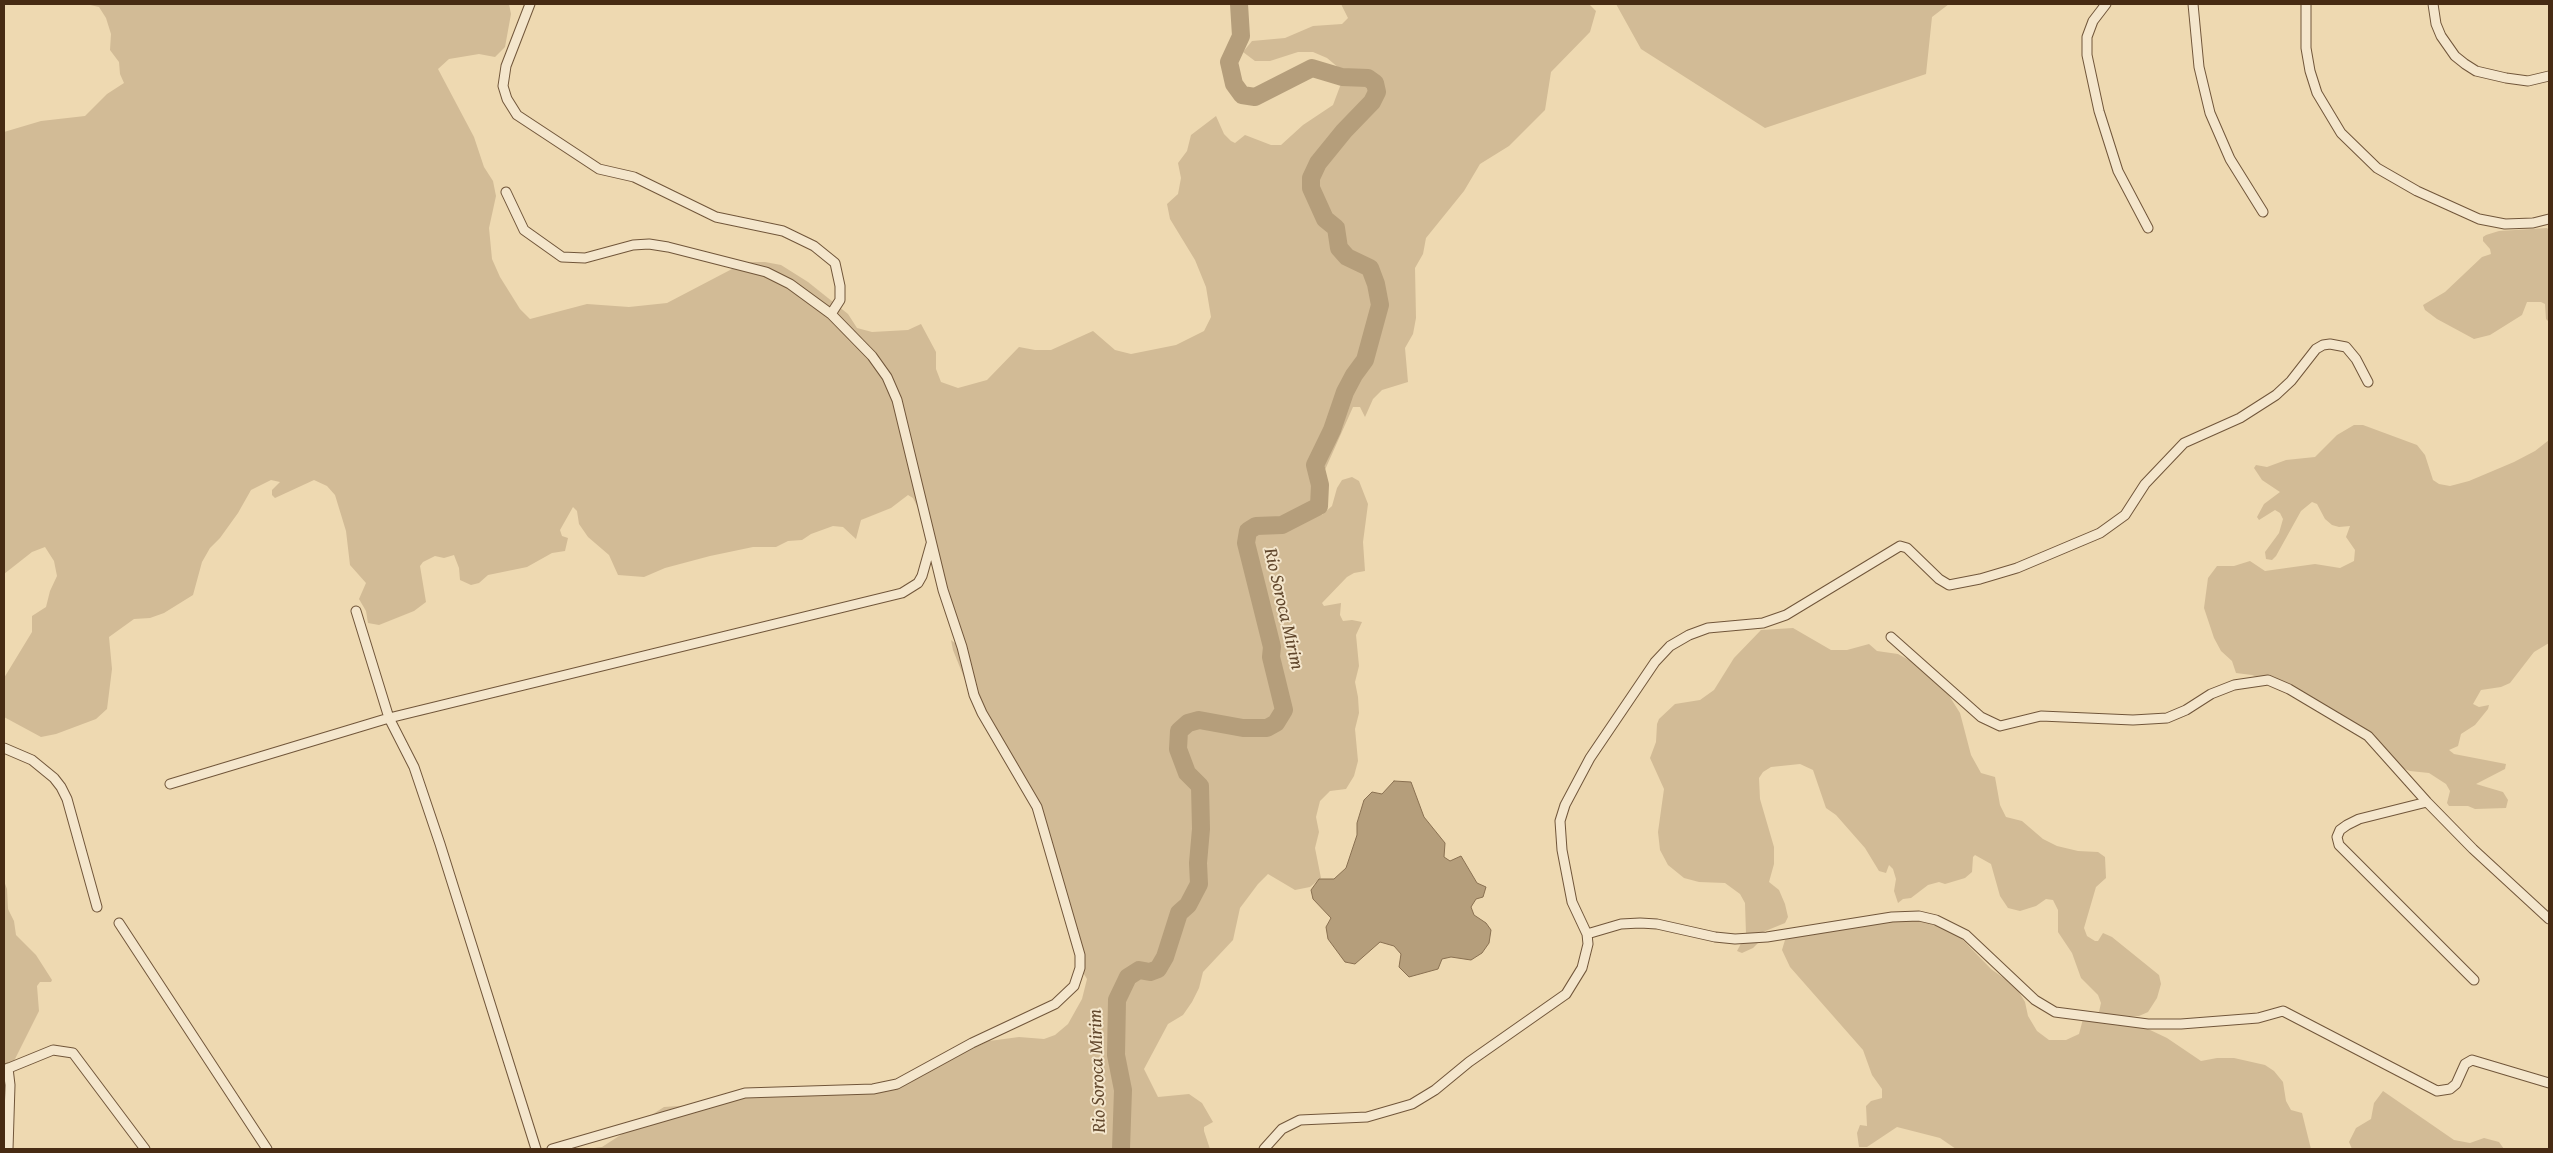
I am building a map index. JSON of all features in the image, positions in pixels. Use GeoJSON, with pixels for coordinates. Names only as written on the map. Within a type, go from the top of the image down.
{"type":"FeatureCollection","features":[{"type":"Feature","properties":{"kind":"street"},"geometry":{"type":"LineString","coordinates":[[530,4],[506,66],[503,86],[507,99],[517,115],[599,169],[634,177],[716,217],[782,231],[814,246],[835,263],[840,286],[840,300],[830,314]]}},
{"type":"Feature","properties":{"kind":"street"},"geometry":{"type":"LineString","coordinates":[[2106,4],[2093,21],[2086,55],[2098,111],[2118,171],[2148,228]]}},
{"type":"Feature","properties":{"kind":"street"},"geometry":{"type":"LineString","coordinates":[[2193,4],[2198,67],[2210,113],[2230,159],[2263,212]]}},
{"type":"Feature","properties":{"kind":"street"},"geometry":{"type":"LineString","coordinates":[[2306,4],[2306,48],[2310,71],[2317,93],[2341,133],[2377,168],[2417,192],[2479,219],[2505,224],[2533,223],[2549,219]]}},
{"type":"Feature","properties":{"kind":"street"},"geometry":{"type":"LineString","coordinates":[[2433,4],[2436,24],[2441,36],[2455,56],[2476,71],[2528,81],[2549,76]]}},
{"type":"Feature","properties":{"kind":"street"},"geometry":{"type":"LineString","coordinates":[[506,192],[524,230],[562,256],[585,258],[632,245],[668,247],[766,272],[790,284],[830,314],[858,339],[887,378],[897,400],[943,590],[962,647],[974,695],[982,713],[1038,806],[1080,955],[1080,968],[1074,986],[1055,1004],[886,1087],[745,1093],[552,1149]]}},
{"type":"Feature","properties":{"kind":"street"},"geometry":{"type":"LineString","coordinates":[[1264,1149],[1282,1129],[1300,1120],[1373,1116],[1412,1104],[1435,1090],[1476,1057],[1566,994],[1582,968],[1588,944],[1587,934],[1572,902],[1562,850],[1560,821],[1565,805],[1590,758],[1654,662],[1670,646],[1699,631],[1723,626],[1763,623],[1786,615],[1900,546],[1906,548],[1939,579],[1949,585],[1980,579],[2017,568],[2100,532],[2125,515],[2145,484],[2184,443],[2240,418],[2276,395],[2291,381],[2316,349],[2323,345],[2330,344],[2346,347],[2356,358],[2368,382]]}},
{"type":"Feature","properties":{"kind":"street"},"geometry":{"type":"LineString","coordinates":[[170,784],[388,718],[902,594],[918,583],[922,576],[931,541]]}},
{"type":"Feature","properties":{"kind":"street"},"geometry":{"type":"LineString","coordinates":[[356,612],[388,718],[419,782],[536,1149]]}},
{"type":"Feature","properties":{"kind":"street"},"geometry":{"type":"LineString","coordinates":[[1891,637],[1981,716],[2000,726],[2041,716],[2134,720],[2167,718],[2177,715],[2222,690],[2252,681],[2268,680],[2289,689],[2368,736],[2427,802],[2473,849],[2549,919]]}},
{"type":"Feature","properties":{"kind":"street"},"geometry":{"type":"LineString","coordinates":[[4,748],[32,760],[54,778],[61,787],[67,799],[97,908]]}},
{"type":"Feature","properties":{"kind":"street"},"geometry":{"type":"LineString","coordinates":[[2427,802],[2359,819],[2340,830],[2337,837],[2339,845],[2474,980]]}},
{"type":"Feature","properties":{"kind":"street"},"geometry":{"type":"LineString","coordinates":[[1587,934],[1621,924],[1640,923],[1672,926],[1715,937],[1743,939],[1851,925],[1892,917],[1919,916],[1936,920],[1966,935],[2035,1000],[2055,1012],[2148,1024],[2181,1024],[2258,1018],[2283,1011],[2437,1091],[2450,1089],[2456,1084],[2465,1064],[2472,1060],[2549,1083]]}},
{"type":"Feature","properties":{"kind":"street"},"geometry":{"type":"LineString","coordinates":[[119,923],[268,1149]]}},
{"type":"Feature","properties":{"kind":"street"},"geometry":{"type":"LineString","coordinates":[[8,1149],[10,1084],[6,1069],[54,1050],[72,1053],[145,1149]]}},
{"type":"Feature","properties":{"kind":"shaded area"},"geometry":{"type":"Polygon","coordinates":[[[86,4],[509,4],[511,14],[505,47],[495,57],[479,54],[449,59],[438,69],[474,137],[484,167],[493,181],[496,196],[489,228],[492,259],[500,277],[520,309],[530,319],[587,304],[629,307],[667,303],[748,262],[765,262],[781,265],[808,282],[848,314],[857,328],[872,332],[908,330],[921,324],[936,352],[936,369],[941,382],[958,388],[987,380],[1019,347],[1051,350],[1093,331],[1115,350],[1131,354],[1176,345],[1204,331],[1211,317],[1206,287],[1195,260],[1170,219],[1167,204],[1178,194],[1181,178],[1178,163],[1187,151],[1191,135],[1216,116],[1224,134],[1235,143],[1245,135],[1271,145],[1281,145],[1303,125],[1333,105],[1345,73],[1327,58],[1313,52],[1298,52],[1270,61],[1255,61],[1243,52],[1252,41],[1285,38],[1313,26],[1342,24],[1348,18],[1341,4],[1589,4],[1596,11],[1590,32],[1551,72],[1545,110],[1509,146],[1480,164],[1464,191],[1426,238],[1423,254],[1415,268],[1416,318],[1413,334],[1405,348],[1408,382],[1382,390],[1373,399],[1365,417],[1360,407],[1353,407],[1324,472],[1319,511],[1322,515],[1332,506],[1337,488],[1342,480],[1352,477],[1359,481],[1368,504],[1363,542],[1365,571],[1354,573],[1347,577],[1322,603],[1324,606],[1341,603],[1340,615],[1343,621],[1362,622],[1356,635],[1359,666],[1355,682],[1359,713],[1355,729],[1358,761],[1354,776],[1346,789],[1330,791],[1320,801],[1316,817],[1319,832],[1315,848],[1321,878],[1310,887],[1295,890],[1268,874],[1258,884],[1240,908],[1233,940],[1203,972],[1199,988],[1192,1002],[1183,1015],[1168,1024],[1144,1069],[1158,1097],[1189,1094],[1202,1103],[1213,1122],[1204,1127],[1210,1149],[586,1149],[602,1147],[664,1107],[693,1105],[785,1089],[876,1092],[989,1041],[1019,1037],[1044,1039],[1055,1035],[1068,1024],[1082,999],[1087,979],[1079,966],[1070,940],[1037,804],[969,690],[953,650],[951,640],[955,643],[957,641],[942,586],[931,564],[919,510],[913,498],[908,495],[891,508],[861,520],[856,539],[843,527],[833,526],[811,534],[802,540],[788,541],[776,547],[753,547],[710,556],[665,568],[644,577],[618,575],[609,555],[588,537],[579,524],[577,511],[573,507],[560,530],[562,536],[568,538],[565,551],[552,553],[527,567],[488,575],[479,583],[471,585],[460,580],[459,568],[454,555],[444,558],[435,556],[423,562],[420,566],[426,602],[414,611],[379,625],[368,623],[366,611],[359,599],[366,583],[350,565],[346,531],[335,495],[327,486],[314,480],[275,498],[272,495],[272,490],[280,482],[271,480],[251,490],[238,513],[220,538],[210,548],[202,562],[193,595],[164,613],[150,618],[134,619],[109,637],[112,669],[107,709],[96,719],[56,734],[41,737],[4,717],[4,678],[32,632],[32,616],[46,607],[50,591],[57,576],[54,561],[45,547],[32,552],[4,574],[4,132],[41,121],[85,116],[107,94],[124,83],[120,74],[119,62],[110,50],[111,34],[106,18],[99,7],[86,4]]]}},
{"type":"Feature","properties":{"kind":"shaded area"},"geometry":{"type":"Polygon","coordinates":[[[1616,4],[1949,4],[1932,17],[1926,74],[1765,128],[1641,49],[1616,4]]]}},
{"type":"Feature","properties":{"kind":"shaded area"},"geometry":{"type":"Polygon","coordinates":[[[2547,228],[2549,230],[2549,322],[2546,319],[2545,304],[2541,302],[2527,302],[2522,315],[2490,335],[2474,339],[2437,319],[2425,310],[2423,305],[2445,292],[2482,257],[2491,254],[2490,249],[2483,241],[2483,237],[2499,231],[2547,228]]]}},
{"type":"Feature","properties":{"kind":"shaded area"},"geometry":{"type":"Polygon","coordinates":[[[2354,425],[2363,425],[2417,445],[2425,455],[2433,480],[2439,484],[2450,486],[2469,481],[2514,462],[2535,451],[2549,440],[2549,643],[2534,652],[2510,683],[2501,687],[2481,690],[2473,704],[2479,707],[2489,705],[2488,709],[2475,725],[2461,734],[2458,746],[2449,750],[2454,754],[2506,764],[2505,769],[2476,784],[2503,792],[2508,800],[2506,808],[2475,809],[2468,806],[2449,806],[2447,803],[2450,791],[2446,784],[2429,773],[2410,771],[2399,767],[2372,742],[2298,693],[2252,675],[2236,673],[2232,661],[2221,651],[2214,638],[2204,608],[2208,578],[2217,566],[2234,566],[2250,561],[2265,571],[2315,564],[2340,568],[2354,561],[2355,550],[2346,537],[2350,526],[2339,527],[2332,525],[2325,519],[2317,504],[2312,502],[2301,511],[2276,556],[2272,560],[2266,559],[2265,552],[2279,533],[2283,519],[2280,513],[2275,510],[2259,520],[2257,517],[2264,504],[2280,492],[2262,480],[2254,468],[2256,465],[2267,467],[2286,460],[2315,457],[2337,435],[2354,425]]]}},
{"type":"Feature","properties":{"kind":"shaded area"},"geometry":{"type":"Polygon","coordinates":[[[1793,628],[1831,650],[1847,650],[1869,644],[1877,651],[1898,654],[1920,666],[1943,686],[1960,713],[1971,755],[1981,773],[1995,777],[2000,805],[2006,817],[2022,821],[2043,839],[2057,846],[2078,851],[2098,852],[2105,857],[2106,878],[2096,887],[2084,928],[2087,936],[2095,941],[2098,941],[2103,933],[2112,937],[2159,975],[2161,984],[2157,998],[2148,1012],[2139,1016],[2117,1017],[2099,1012],[2101,1003],[2098,995],[2081,978],[2072,953],[2058,932],[2058,910],[2053,900],[2046,899],[2036,906],[2020,911],[2008,908],[2000,896],[1991,864],[1975,855],[1973,857],[1972,872],[1965,878],[1945,884],[1939,882],[1928,885],[1911,898],[1903,899],[1898,903],[1894,891],[1896,879],[1893,869],[1889,865],[1886,873],[1879,871],[1865,848],[1836,815],[1826,808],[1813,770],[1800,764],[1771,767],[1763,772],[1759,778],[1760,799],[1774,847],[1774,864],[1769,882],[1779,890],[1788,917],[1785,923],[1763,932],[1758,943],[1753,948],[1742,953],[1737,951],[1746,934],[1745,903],[1740,894],[1725,883],[1699,882],[1684,878],[1668,865],[1660,850],[1658,832],[1664,789],[1650,758],[1656,742],[1659,719],[1675,704],[1700,700],[1714,690],[1734,658],[1761,630],[1793,628]]]}},
{"type":"Feature","properties":{"kind":"shaded area"},"geometry":{"type":"Polygon","coordinates":[[[1394,781],[1411,782],[1424,817],[1445,843],[1444,857],[1450,861],[1461,856],[1477,883],[1486,887],[1483,897],[1476,899],[1471,907],[1474,915],[1486,923],[1491,930],[1489,943],[1482,953],[1471,960],[1451,957],[1442,959],[1438,969],[1409,977],[1399,967],[1401,954],[1394,946],[1380,942],[1355,964],[1345,962],[1328,939],[1326,927],[1331,918],[1313,899],[1311,890],[1319,879],[1334,879],[1346,868],[1357,835],[1357,823],[1364,800],[1372,792],[1382,794],[1394,781]]]}},
{"type":"Feature","properties":{"kind":"shaded area"},"geometry":{"type":"Polygon","coordinates":[[[4,881],[7,889],[8,909],[14,921],[16,935],[36,955],[52,980],[51,982],[40,982],[37,986],[39,1011],[12,1065],[4,1066],[4,881]]]}},
{"type":"Feature","properties":{"kind":"shaded area"},"geometry":{"type":"Polygon","coordinates":[[[1919,918],[1933,925],[1949,929],[1961,938],[1991,969],[2016,987],[2025,1002],[2028,1016],[2037,1031],[2049,1040],[2066,1040],[2079,1034],[2083,1019],[2148,1029],[2167,1038],[2201,1061],[2217,1058],[2234,1058],[2265,1065],[2274,1071],[2283,1082],[2286,1101],[2291,1110],[2302,1113],[2311,1149],[1956,1149],[1940,1138],[1897,1127],[1867,1147],[1859,1147],[1857,1133],[1860,1125],[1867,1126],[1866,1106],[1871,1101],[1882,1098],[1882,1089],[1872,1075],[1863,1050],[1790,967],[1782,950],[1785,940],[1794,934],[1919,918]]]}},
{"type":"Feature","properties":{"kind":"shaded area"},"geometry":{"type":"Polygon","coordinates":[[[2383,1091],[2454,1140],[2470,1143],[2484,1138],[2499,1142],[2504,1149],[2352,1149],[2349,1142],[2356,1128],[2371,1119],[2374,1103],[2383,1091]]]}},
{"type":"Feature","properties":{"kind":"waterway","name":"Rio Soroca Mirim"},"geometry":{"type":"LineString","coordinates":[[1121,1149],[1123,1090],[1116,1055],[1117,1000],[1128,977],[1139,970],[1150,972],[1158,969],[1165,957],[1179,913],[1188,905],[1199,884],[1200,786],[1187,773],[1178,749],[1179,731],[1188,723],[1199,720],[1243,728],[1267,728],[1276,723],[1284,710],[1271,657],[1272,647],[1246,543],[1248,531],[1256,526],[1282,525],[1319,506],[1320,485],[1315,465],[1332,430],[1345,392],[1365,360],[1380,305],[1376,284],[1370,268],[1347,257],[1339,248],[1336,228],[1325,219],[1311,188],[1311,178],[1318,163],[1344,131],[1372,102],[1377,92],[1375,83],[1368,78],[1342,77],[1312,68],[1255,97],[1242,95],[1234,84],[1229,62],[1241,36],[1239,4]]}}]}
